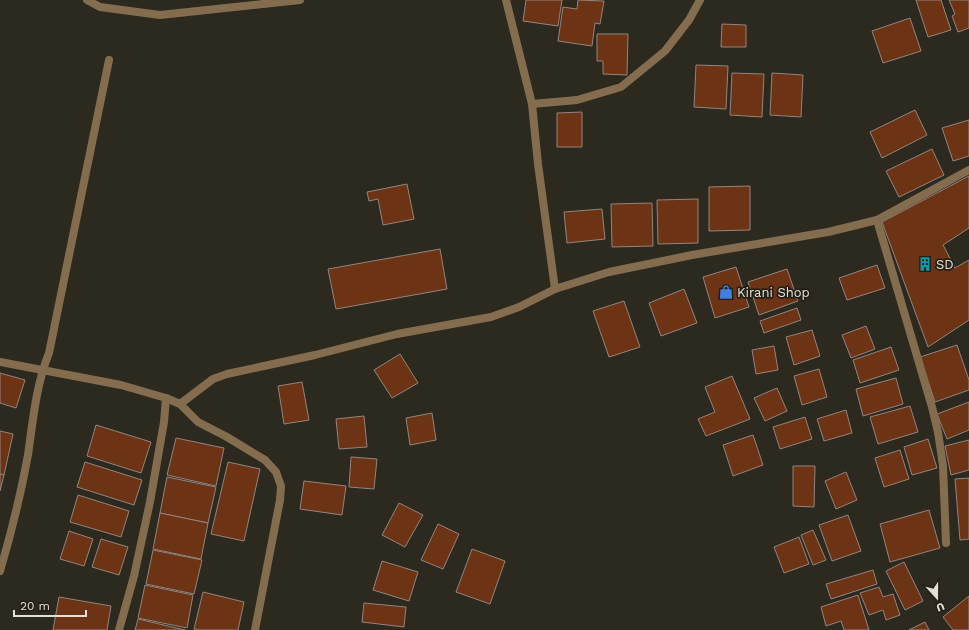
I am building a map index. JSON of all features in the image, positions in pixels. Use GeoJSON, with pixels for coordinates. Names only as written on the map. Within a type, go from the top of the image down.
{"type":"FeatureCollection","features":[{"type":"Feature","properties":{"kind":"street"},"geometry":{"type":"LineString","coordinates":[[87,0],[100,8],[160,15],[300,0]]}},
{"type":"Feature","properties":{"kind":"street"},"geometry":{"type":"LineString","coordinates":[[506,0],[532,104],[538,164],[555,290]]}},
{"type":"Feature","properties":{"kind":"street"},"geometry":{"type":"LineString","coordinates":[[532,104],[577,100],[621,87],[665,51],[689,20],[700,0]]}},
{"type":"Feature","properties":{"kind":"street"},"geometry":{"type":"LineString","coordinates":[[0,571],[6,552],[27,457],[42,369],[49,353],[109,60]]}},
{"type":"Feature","properties":{"kind":"street"},"geometry":{"type":"LineString","coordinates":[[180,404],[213,379],[227,374],[315,355],[397,334],[492,317],[519,307],[555,290],[609,272],[692,255],[828,232],[877,220],[969,170]]}},
{"type":"Feature","properties":{"kind":"street"},"geometry":{"type":"LineString","coordinates":[[877,220],[938,432],[943,466],[946,543]]}},
{"type":"Feature","properties":{"kind":"street"},"geometry":{"type":"LineString","coordinates":[[0,362],[121,385],[166,398],[180,404],[198,422],[265,460],[276,472],[281,486],[280,500],[254,630]]}},
{"type":"Feature","properties":{"kind":"street"},"geometry":{"type":"LineString","coordinates":[[119,630],[134,576],[150,502],[164,422],[166,398]]}},
{"type":"Feature","properties":{"kind":"building"},"geometry":{"type":"Polygon","coordinates":[[[526,0],[562,0],[558,26],[523,21],[526,0]]]}},
{"type":"Feature","properties":{"kind":"building"},"geometry":{"type":"Polygon","coordinates":[[[578,0],[604,1],[600,24],[595,23],[592,46],[558,41],[563,7],[577,9],[578,0]]]}},
{"type":"Feature","properties":{"kind":"building"},"geometry":{"type":"Polygon","coordinates":[[[916,0],[941,0],[951,30],[928,37],[916,0]]]}},
{"type":"Feature","properties":{"kind":"building"},"geometry":{"type":"Polygon","coordinates":[[[949,0],[969,0],[969,28],[958,32],[952,16],[955,14],[949,0]]]}},
{"type":"Feature","properties":{"kind":"building"},"geometry":{"type":"Polygon","coordinates":[[[910,18],[921,51],[883,63],[872,31],[910,18]]]}},
{"type":"Feature","properties":{"kind":"building"},"geometry":{"type":"Polygon","coordinates":[[[722,24],[746,25],[746,47],[721,47],[722,24]]]}},
{"type":"Feature","properties":{"kind":"building"},"geometry":{"type":"Polygon","coordinates":[[[597,34],[628,34],[627,75],[603,74],[603,61],[597,61],[597,34]]]}},
{"type":"Feature","properties":{"kind":"building"},"geometry":{"type":"Polygon","coordinates":[[[696,65],[728,66],[726,109],[694,107],[696,65]]]}},
{"type":"Feature","properties":{"kind":"building"},"geometry":{"type":"Polygon","coordinates":[[[732,73],[764,74],[762,117],[730,115],[732,73]]]}},
{"type":"Feature","properties":{"kind":"building"},"geometry":{"type":"Polygon","coordinates":[[[772,73],[803,75],[801,117],[770,115],[772,73]]]}},
{"type":"Feature","properties":{"kind":"building"},"geometry":{"type":"Polygon","coordinates":[[[915,110],[927,135],[882,158],[870,132],[915,110]]]}},
{"type":"Feature","properties":{"kind":"building"},"geometry":{"type":"Polygon","coordinates":[[[582,112],[582,147],[557,147],[557,113],[582,112]]]}},
{"type":"Feature","properties":{"kind":"building"},"geometry":{"type":"Polygon","coordinates":[[[969,120],[969,156],[953,161],[942,128],[969,120]]]}},
{"type":"Feature","properties":{"kind":"building"},"geometry":{"type":"Polygon","coordinates":[[[932,149],[944,175],[899,197],[886,171],[932,149]]]}},
{"type":"Feature","properties":{"kind":"building","name":"SD"},"geometry":{"type":"Polygon","coordinates":[[[969,176],[969,228],[943,245],[955,268],[969,260],[969,320],[928,347],[882,222],[969,176]]]}},
{"type":"Feature","properties":{"kind":"building"},"geometry":{"type":"Polygon","coordinates":[[[407,184],[414,219],[383,225],[378,199],[369,201],[367,192],[407,184]]]}},
{"type":"Feature","properties":{"kind":"building"},"geometry":{"type":"Polygon","coordinates":[[[750,186],[750,230],[709,231],[709,187],[750,186]]]}},
{"type":"Feature","properties":{"kind":"building"},"geometry":{"type":"Polygon","coordinates":[[[698,199],[698,243],[658,244],[657,200],[698,199]]]}},
{"type":"Feature","properties":{"kind":"building"},"geometry":{"type":"Polygon","coordinates":[[[652,203],[653,246],[612,247],[611,204],[652,203]]]}},
{"type":"Feature","properties":{"kind":"building"},"geometry":{"type":"Polygon","coordinates":[[[602,209],[605,239],[567,243],[564,212],[602,209]]]}},
{"type":"Feature","properties":{"kind":"building"},"geometry":{"type":"Polygon","coordinates":[[[440,249],[447,289],[336,309],[328,269],[440,249]]]}},
{"type":"Feature","properties":{"kind":"building"},"geometry":{"type":"Polygon","coordinates":[[[877,265],[885,288],[847,300],[839,278],[877,265]]]}},
{"type":"Feature","properties":{"kind":"building","name":"Kirani Shop"},"geometry":{"type":"Polygon","coordinates":[[[736,267],[749,307],[715,318],[703,277],[736,267]]]}},
{"type":"Feature","properties":{"kind":"building"},"geometry":{"type":"Polygon","coordinates":[[[787,269],[798,301],[759,315],[748,282],[787,269]]]}},
{"type":"Feature","properties":{"kind":"building"},"geometry":{"type":"Polygon","coordinates":[[[684,289],[697,323],[661,336],[649,303],[684,289]]]}},
{"type":"Feature","properties":{"kind":"building"},"geometry":{"type":"Polygon","coordinates":[[[624,301],[640,347],[609,357],[593,311],[624,301]]]}},
{"type":"Feature","properties":{"kind":"building"},"geometry":{"type":"Polygon","coordinates":[[[797,308],[801,320],[764,333],[760,321],[797,308]]]}},
{"type":"Feature","properties":{"kind":"building"},"geometry":{"type":"Polygon","coordinates":[[[866,326],[875,349],[851,358],[842,335],[866,326]]]}},
{"type":"Feature","properties":{"kind":"building"},"geometry":{"type":"Polygon","coordinates":[[[812,330],[820,356],[794,365],[786,337],[812,330]]]}},
{"type":"Feature","properties":{"kind":"building"},"geometry":{"type":"Polygon","coordinates":[[[957,345],[969,380],[969,390],[935,402],[920,357],[957,345]]]}},
{"type":"Feature","properties":{"kind":"building"},"geometry":{"type":"Polygon","coordinates":[[[774,346],[778,370],[756,374],[752,350],[774,346]]]}},
{"type":"Feature","properties":{"kind":"building"},"geometry":{"type":"Polygon","coordinates":[[[891,347],[899,370],[860,383],[853,360],[891,347]]]}},
{"type":"Feature","properties":{"kind":"building"},"geometry":{"type":"Polygon","coordinates":[[[400,354],[418,383],[392,398],[374,370],[400,354]]]}},
{"type":"Feature","properties":{"kind":"building"},"geometry":{"type":"Polygon","coordinates":[[[819,369],[827,397],[802,405],[794,376],[819,369]]]}},
{"type":"Feature","properties":{"kind":"building"},"geometry":{"type":"Polygon","coordinates":[[[0,373],[25,380],[16,408],[0,403],[0,373]]]}},
{"type":"Feature","properties":{"kind":"building"},"geometry":{"type":"Polygon","coordinates":[[[732,376],[750,419],[706,436],[698,419],[715,412],[705,387],[732,376]]]}},
{"type":"Feature","properties":{"kind":"building"},"geometry":{"type":"Polygon","coordinates":[[[896,378],[903,404],[863,416],[856,389],[896,378]]]}},
{"type":"Feature","properties":{"kind":"building"},"geometry":{"type":"Polygon","coordinates":[[[302,382],[309,420],[284,424],[278,386],[302,382]]]}},
{"type":"Feature","properties":{"kind":"building"},"geometry":{"type":"Polygon","coordinates":[[[777,388],[787,411],[765,421],[754,398],[777,388]]]}},
{"type":"Feature","properties":{"kind":"building"},"geometry":{"type":"Polygon","coordinates":[[[969,402],[969,430],[947,439],[937,414],[969,402]]]}},
{"type":"Feature","properties":{"kind":"building"},"geometry":{"type":"Polygon","coordinates":[[[910,406],[918,432],[878,444],[870,417],[910,406]]]}},
{"type":"Feature","properties":{"kind":"building"},"geometry":{"type":"Polygon","coordinates":[[[846,410],[852,433],[824,441],[817,419],[846,410]]]}},
{"type":"Feature","properties":{"kind":"building"},"geometry":{"type":"Polygon","coordinates":[[[432,413],[436,440],[410,445],[406,418],[432,413]]]}},
{"type":"Feature","properties":{"kind":"building"},"geometry":{"type":"Polygon","coordinates":[[[364,416],[367,447],[339,449],[336,419],[364,416]]]}},
{"type":"Feature","properties":{"kind":"building"},"geometry":{"type":"Polygon","coordinates":[[[805,417],[812,439],[780,449],[773,427],[805,417]]]}},
{"type":"Feature","properties":{"kind":"building"},"geometry":{"type":"Polygon","coordinates":[[[96,425],[151,442],[141,473],[87,456],[96,425]]]}},
{"type":"Feature","properties":{"kind":"building"},"geometry":{"type":"Polygon","coordinates":[[[0,431],[13,434],[4,475],[0,474],[0,431]]]}},
{"type":"Feature","properties":{"kind":"building"},"geometry":{"type":"Polygon","coordinates":[[[753,435],[763,465],[733,476],[723,445],[753,435]]]}},
{"type":"Feature","properties":{"kind":"building"},"geometry":{"type":"Polygon","coordinates":[[[176,438],[224,448],[216,486],[167,475],[176,438]]]}},
{"type":"Feature","properties":{"kind":"building"},"geometry":{"type":"Polygon","coordinates":[[[928,439],[937,468],[912,475],[904,447],[928,439]]]}},
{"type":"Feature","properties":{"kind":"building"},"geometry":{"type":"Polygon","coordinates":[[[969,440],[969,470],[951,475],[945,446],[969,440]]]}},
{"type":"Feature","properties":{"kind":"building"},"geometry":{"type":"Polygon","coordinates":[[[900,450],[909,479],[884,487],[875,458],[900,450]]]}},
{"type":"Feature","properties":{"kind":"building"},"geometry":{"type":"Polygon","coordinates":[[[351,457],[377,459],[374,489],[349,487],[351,457]]]}},
{"type":"Feature","properties":{"kind":"building"},"geometry":{"type":"Polygon","coordinates":[[[85,462],[142,480],[134,505],[77,487],[85,462]]]}},
{"type":"Feature","properties":{"kind":"building"},"geometry":{"type":"Polygon","coordinates":[[[228,462],[260,469],[244,541],[211,534],[228,462]]]}},
{"type":"Feature","properties":{"kind":"building"},"geometry":{"type":"Polygon","coordinates":[[[793,466],[815,466],[814,507],[793,506],[793,466]]]}},
{"type":"Feature","properties":{"kind":"building"},"geometry":{"type":"Polygon","coordinates":[[[846,472],[857,500],[836,509],[825,481],[846,472]]]}},
{"type":"Feature","properties":{"kind":"building"},"geometry":{"type":"Polygon","coordinates":[[[0,474],[4,475],[0,491],[0,474]]]}},
{"type":"Feature","properties":{"kind":"building"},"geometry":{"type":"Polygon","coordinates":[[[167,477],[216,487],[208,523],[160,513],[167,477]]]}},
{"type":"Feature","properties":{"kind":"building"},"geometry":{"type":"Polygon","coordinates":[[[969,478],[969,539],[960,540],[955,479],[969,478]]]}},
{"type":"Feature","properties":{"kind":"building"},"geometry":{"type":"Polygon","coordinates":[[[304,481],[346,486],[342,515],[300,509],[304,481]]]}},
{"type":"Feature","properties":{"kind":"building"},"geometry":{"type":"Polygon","coordinates":[[[78,495],[129,511],[121,537],[70,522],[78,495]]]}},
{"type":"Feature","properties":{"kind":"building"},"geometry":{"type":"Polygon","coordinates":[[[399,503],[423,515],[405,547],[382,535],[399,503]]]}},
{"type":"Feature","properties":{"kind":"building"},"geometry":{"type":"Polygon","coordinates":[[[929,510],[940,548],[890,562],[880,524],[929,510]]]}},
{"type":"Feature","properties":{"kind":"building"},"geometry":{"type":"Polygon","coordinates":[[[160,513],[208,523],[201,559],[153,549],[160,513]]]}},
{"type":"Feature","properties":{"kind":"building"},"geometry":{"type":"Polygon","coordinates":[[[848,515],[861,551],[832,561],[819,525],[848,515]]]}},
{"type":"Feature","properties":{"kind":"building"},"geometry":{"type":"Polygon","coordinates":[[[438,524],[459,534],[443,569],[421,560],[438,524]]]}},
{"type":"Feature","properties":{"kind":"building"},"geometry":{"type":"Polygon","coordinates":[[[813,530],[826,560],[813,565],[801,535],[813,530]]]}},
{"type":"Feature","properties":{"kind":"building"},"geometry":{"type":"Polygon","coordinates":[[[69,531],[93,539],[84,566],[60,559],[69,531]]]}},
{"type":"Feature","properties":{"kind":"building"},"geometry":{"type":"Polygon","coordinates":[[[799,537],[809,564],[784,573],[774,547],[799,537]]]}},
{"type":"Feature","properties":{"kind":"building"},"geometry":{"type":"Polygon","coordinates":[[[101,539],[128,547],[119,575],[92,567],[101,539]]]}},
{"type":"Feature","properties":{"kind":"building"},"geometry":{"type":"Polygon","coordinates":[[[472,549],[505,561],[490,604],[456,592],[472,549]]]}},
{"type":"Feature","properties":{"kind":"building"},"geometry":{"type":"Polygon","coordinates":[[[153,550],[202,560],[194,594],[146,584],[153,550]]]}},
{"type":"Feature","properties":{"kind":"building"},"geometry":{"type":"Polygon","coordinates":[[[382,561],[418,572],[409,601],[373,590],[382,561]]]}},
{"type":"Feature","properties":{"kind":"building"},"geometry":{"type":"Polygon","coordinates":[[[904,562],[923,601],[905,610],[886,571],[904,562]]]}},
{"type":"Feature","properties":{"kind":"building"},"geometry":{"type":"Polygon","coordinates":[[[873,570],[877,584],[831,599],[826,584],[873,570]]]}},
{"type":"Feature","properties":{"kind":"building"},"geometry":{"type":"Polygon","coordinates":[[[145,585],[193,595],[187,628],[138,618],[145,585]]]}},
{"type":"Feature","properties":{"kind":"building"},"geometry":{"type":"Polygon","coordinates":[[[879,587],[883,597],[893,594],[900,615],[886,620],[883,610],[869,615],[860,593],[879,587]]]}},
{"type":"Feature","properties":{"kind":"building"},"geometry":{"type":"Polygon","coordinates":[[[203,592],[244,602],[238,630],[194,629],[203,592]]]}},
{"type":"Feature","properties":{"kind":"building"},"geometry":{"type":"Polygon","coordinates":[[[858,595],[869,630],[844,630],[841,621],[826,626],[821,607],[858,595]]]}},
{"type":"Feature","properties":{"kind":"building"},"geometry":{"type":"Polygon","coordinates":[[[969,596],[969,630],[953,630],[943,617],[969,596]]]}},
{"type":"Feature","properties":{"kind":"building"},"geometry":{"type":"Polygon","coordinates":[[[59,597],[111,606],[107,630],[53,630],[59,597]]]}},
{"type":"Feature","properties":{"kind":"building"},"geometry":{"type":"Polygon","coordinates":[[[364,603],[406,607],[404,627],[362,622],[364,603]]]}},
{"type":"Feature","properties":{"kind":"building"},"geometry":{"type":"Polygon","coordinates":[[[138,619],[185,630],[135,630],[138,619]]]}},
{"type":"Feature","properties":{"kind":"building"},"geometry":{"type":"Polygon","coordinates":[[[925,622],[929,630],[909,630],[925,622]]]}},
{"type":"Feature","properties":{"kind":"place","name":"SD"},"geometry":{"type":"Point","coordinates":[925,264]}},
{"type":"Feature","properties":{"kind":"place","name":"Kirani Shop"},"geometry":{"type":"Point","coordinates":[726,292]}}]}
